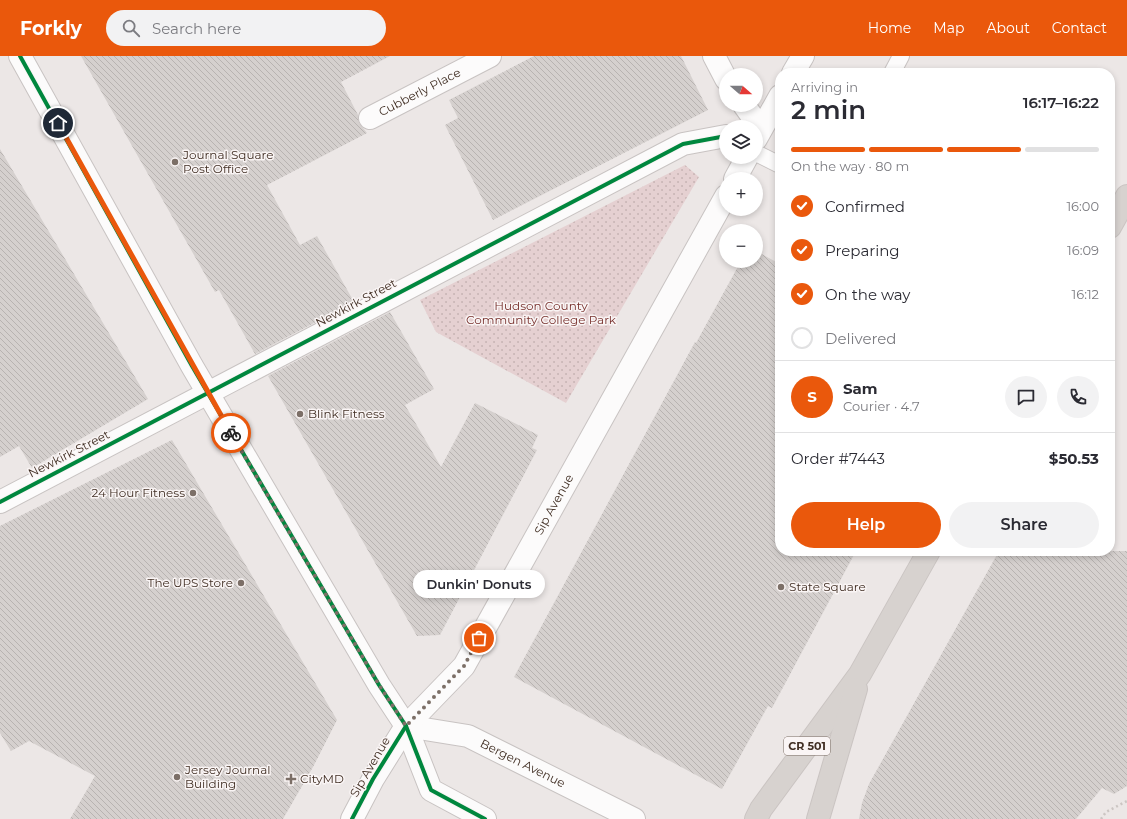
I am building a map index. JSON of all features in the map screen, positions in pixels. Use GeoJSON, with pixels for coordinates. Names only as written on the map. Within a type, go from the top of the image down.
{"type":"FeatureCollection","features":[{"type":"Feature","properties":{"kind":"main road"},"geometry":{"type":"LineString","coordinates":[[1115,217],[1127,196]]}},
{"type":"Feature","properties":{"kind":"main road","name":"CR 501"},"geometry":{"type":"LineString","coordinates":[[756,819],[761,809],[860,674],[926,556]]}},
{"type":"Feature","properties":{"kind":"main road","name":"CR 501"},"geometry":{"type":"LineString","coordinates":[[818,819],[860,674]]}},
{"type":"Feature","properties":{"kind":"street"},"geometry":{"type":"LineString","coordinates":[[20,56],[209,393],[379,685],[406,726],[431,790],[485,819]]}},
{"type":"Feature","properties":{"kind":"street","name":"Cubberly Place"},"geometry":{"type":"LineString","coordinates":[[370,118],[490,56]]}},
{"type":"Feature","properties":{"kind":"street"},"geometry":{"type":"LineString","coordinates":[[714,56],[720,68]]}},
{"type":"Feature","properties":{"kind":"street"},"geometry":{"type":"LineString","coordinates":[[796,68],[803,56]]}},
{"type":"Feature","properties":{"kind":"street"},"geometry":{"type":"LineString","coordinates":[[763,125],[775,104]]}},
{"type":"Feature","properties":{"kind":"street","name":"Newkirk Street"},"geometry":{"type":"LineString","coordinates":[[0,502],[683,144],[719,137]]}},
{"type":"Feature","properties":{"kind":"street","name":"Sip Avenue"},"geometry":{"type":"LineString","coordinates":[[352,819],[373,779],[406,726],[464,666],[719,209]]}},
{"type":"Feature","properties":{"kind":"street","name":"Bergen Avenue"},"geometry":{"type":"LineString","coordinates":[[406,726],[468,736],[634,819]]}},
{"type":"Feature","properties":{"kind":"lane"},"geometry":{"type":"LineString","coordinates":[[895,68],[901,56]]}},
{"type":"Feature","properties":{"kind":"lane"},"geometry":{"type":"LineString","coordinates":[[763,156],[775,162]]}},
{"type":"Feature","properties":{"kind":"path"},"geometry":{"type":"LineString","coordinates":[[1101,819],[1106,812],[1127,801]]}},
{"type":"Feature","properties":{"kind":"green space","name":"Hudson County Community College Park"},"geometry":{"type":"Polygon","coordinates":[[[685,165],[699,177],[566,403],[436,332],[420,300],[685,165]]]}},
{"type":"Feature","properties":{"kind":"building"},"geometry":{"type":"Polygon","coordinates":[[[81,56],[390,56],[341,82],[358,115],[359,123],[367,133],[267,185],[300,245],[317,236],[354,302],[255,354],[219,290],[215,292],[81,56]]]}},
{"type":"Feature","properties":{"kind":"building"},"geometry":{"type":"Polygon","coordinates":[[[534,56],[681,56],[708,110],[493,220],[445,125],[458,118],[449,100],[534,56]]]}},
{"type":"Feature","properties":{"kind":"building"},"geometry":{"type":"Polygon","coordinates":[[[0,149],[148,399],[32,468],[19,446],[0,457],[0,149]]]}},
{"type":"Feature","properties":{"kind":"building"},"geometry":{"type":"Polygon","coordinates":[[[763,255],[775,261],[775,556],[853,556],[772,708],[768,706],[722,789],[514,677],[695,342],[696,343],[737,268],[763,268],[763,255]]]}},
{"type":"Feature","properties":{"kind":"building"},"geometry":{"type":"Polygon","coordinates":[[[390,312],[434,389],[405,405],[441,467],[475,403],[538,435],[532,448],[537,450],[440,635],[417,636],[268,376],[390,312]]]}},
{"type":"Feature","properties":{"kind":"building"},"geometry":{"type":"Polygon","coordinates":[[[172,440],[337,720],[313,767],[283,819],[70,819],[95,776],[29,741],[11,751],[0,733],[0,526],[172,440]]]}},
{"type":"Feature","properties":{"kind":"building"},"geometry":{"type":"Polygon","coordinates":[[[1115,551],[1127,551],[1127,786],[1114,794],[1102,788],[1076,819],[859,819],[862,803],[869,784],[996,556],[1115,556],[1115,551]]]}},
{"type":"Feature","properties":{"kind":"cycle path"},"geometry":{"type":"LineString","coordinates":[[20,56],[192,366],[379,685],[406,726],[431,790],[485,819]]}},
{"type":"Feature","properties":{"kind":"cycle path"},"geometry":{"type":"LineString","coordinates":[[0,502],[683,144],[719,137]]}},
{"type":"Feature","properties":{"kind":"cycle path"},"geometry":{"type":"LineString","coordinates":[[352,819],[373,779],[406,726]]}},
{"type":"Feature","properties":{"kind":"way so far"},"geometry":{"type":"LineString","coordinates":[[231,433],[379,685],[406,726],[464,666],[479,638]]}},
{"type":"Feature","properties":{"kind":"place","name":"Journal Square Post Office"},"geometry":{"type":"Point","coordinates":[175,162]}},
{"type":"Feature","properties":{"kind":"place","name":"Blink Fitness"},"geometry":{"type":"Point","coordinates":[300,414]}},
{"type":"Feature","properties":{"kind":"place","name":"24 Hour Fitness"},"geometry":{"type":"Point","coordinates":[193,493]}},
{"type":"Feature","properties":{"kind":"place","name":"The UPS Store"},"geometry":{"type":"Point","coordinates":[241,583]}},
{"type":"Feature","properties":{"kind":"place","name":"State Square"},"geometry":{"type":"Point","coordinates":[781,587]}},
{"type":"Feature","properties":{"kind":"place","name":"Dunkin' Donuts"},"geometry":{"type":"Point","coordinates":[479,638]}},
{"type":"Feature","properties":{"kind":"place","name":"Jersey Journal Building"},"geometry":{"type":"Point","coordinates":[177,777]}},
{"type":"Feature","properties":{"kind":"place","name":"CityMD"},"geometry":{"type":"Point","coordinates":[291,779]}},
{"type":"Feature","properties":{"kind":"route"},"geometry":{"type":"LineString","coordinates":[[58,123],[192,366],[231,433]]}}]}
